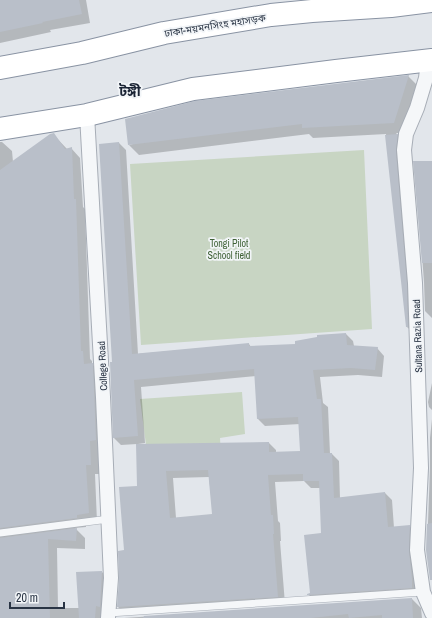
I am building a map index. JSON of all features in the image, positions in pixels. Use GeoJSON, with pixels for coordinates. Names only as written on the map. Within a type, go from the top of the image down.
{"type":"FeatureCollection","features":[{"type":"Feature","properties":{"kind":"highway","name":"ঢাকা-ময়মনসিংহ মহাসড়ক"},"geometry":{"type":"LineString","coordinates":[[0,68],[82,53],[164,33],[271,15],[391,6],[432,1]]}},
{"type":"Feature","properties":{"kind":"highway"},"geometry":{"type":"LineString","coordinates":[[0,129],[87,114],[193,89],[430,61]]}},
{"type":"Feature","properties":{"kind":"street","name":"Sultana Razia Road"},"geometry":{"type":"LineString","coordinates":[[430,61],[418,108],[406,134],[404,150],[416,283],[421,468],[417,550],[423,592],[432,613]]}},
{"type":"Feature","properties":{"kind":"street","name":"College Road"},"geometry":{"type":"LineString","coordinates":[[87,114],[104,397],[111,578],[108,615]]}},
{"type":"Feature","properties":{"kind":"lane"},"geometry":{"type":"LineString","coordinates":[[0,533],[109,519]]}},
{"type":"Feature","properties":{"kind":"lane"},"geometry":{"type":"LineString","coordinates":[[108,615],[423,592]]}},
{"type":"Feature","properties":{"kind":"green space","name":"Tongi Pilot School field"},"geometry":{"type":"Polygon","coordinates":[[[364,150],[372,329],[141,345],[130,164],[364,150]]]}},
{"type":"Feature","properties":{"kind":"green space"},"geometry":{"type":"Polygon","coordinates":[[[242,392],[245,434],[220,438],[221,455],[148,460],[140,399],[242,392]]]}},
{"type":"Feature","properties":{"kind":"building"},"geometry":{"type":"Polygon","coordinates":[[[0,0],[79,0],[82,14],[0,32],[0,0]]]}},
{"type":"Feature","properties":{"kind":"building"},"geometry":{"type":"Polygon","coordinates":[[[409,75],[394,123],[302,128],[302,124],[128,145],[125,119],[195,101],[409,75]]]}},
{"type":"Feature","properties":{"kind":"building"},"geometry":{"type":"Polygon","coordinates":[[[54,133],[65,149],[72,147],[74,199],[76,199],[81,351],[83,351],[84,364],[93,363],[96,440],[90,441],[91,465],[86,465],[89,513],[77,515],[77,518],[0,528],[0,170],[50,134],[54,133]]]}},
{"type":"Feature","properties":{"kind":"building"},"geometry":{"type":"Polygon","coordinates":[[[398,134],[396,151],[407,283],[408,327],[406,327],[385,135],[398,134]]]}},
{"type":"Feature","properties":{"kind":"building"},"geometry":{"type":"Polygon","coordinates":[[[119,142],[132,354],[249,343],[249,346],[295,344],[295,341],[317,337],[317,335],[346,333],[347,345],[378,347],[375,370],[351,368],[313,370],[317,399],[321,399],[324,453],[332,453],[334,498],[385,492],[388,527],[410,525],[409,550],[412,588],[307,595],[310,593],[304,535],[321,533],[319,481],[303,481],[303,474],[268,475],[271,515],[273,515],[278,597],[117,607],[119,579],[118,551],[124,550],[119,487],[137,486],[136,444],[269,442],[269,452],[300,451],[298,417],[257,419],[254,369],[134,380],[138,436],[113,438],[110,362],[112,362],[99,144],[119,142]],[[208,470],[166,471],[170,518],[212,514],[208,470]]]}},
{"type":"Feature","properties":{"kind":"building"},"geometry":{"type":"Polygon","coordinates":[[[413,161],[432,161],[432,263],[422,263],[413,161]]]}},
{"type":"Feature","properties":{"kind":"building"},"geometry":{"type":"Polygon","coordinates":[[[432,523],[432,580],[430,580],[426,550],[427,524],[432,523]]]}},
{"type":"Feature","properties":{"kind":"building"},"geometry":{"type":"Polygon","coordinates":[[[77,528],[76,541],[48,539],[50,618],[0,618],[0,538],[77,528]]]}},
{"type":"Feature","properties":{"kind":"building"},"geometry":{"type":"Polygon","coordinates":[[[102,571],[100,607],[96,606],[95,618],[79,618],[76,572],[102,571]]]}},
{"type":"Feature","properties":{"kind":"building"},"geometry":{"type":"Polygon","coordinates":[[[412,598],[413,618],[382,618],[382,615],[349,618],[348,614],[311,618],[143,618],[144,616],[412,598]]]}},
{"type":"Feature","properties":{"kind":"district","name":"টঙ্গী"},"geometry":{"type":"Point","coordinates":[130,91]}}]}
